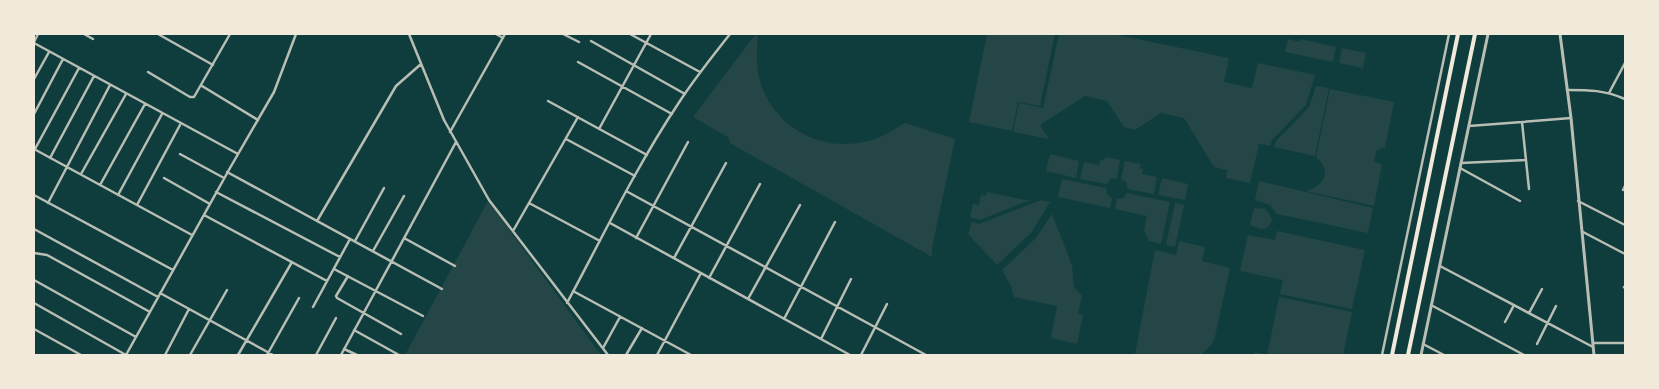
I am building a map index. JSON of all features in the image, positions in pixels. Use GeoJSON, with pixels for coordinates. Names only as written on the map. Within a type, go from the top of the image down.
{"type":"FeatureCollection","features":[{"type":"Feature","properties":{"kind":"main road"},"geometry":{"type":"LineString","coordinates":[[1392,355],[1458,34]]}},
{"type":"Feature","properties":{"kind":"main road"},"geometry":{"type":"LineString","coordinates":[[1408,355],[1475,34]]}},
{"type":"Feature","properties":{"kind":"street"},"geometry":{"type":"LineString","coordinates":[[38,34],[34,42],[49,52],[194,132],[238,154]]}},
{"type":"Feature","properties":{"kind":"street"},"geometry":{"type":"LineString","coordinates":[[84,34],[93,39]]}},
{"type":"Feature","properties":{"kind":"street"},"geometry":{"type":"LineString","coordinates":[[158,34],[213,65]]}},
{"type":"Feature","properties":{"kind":"street"},"geometry":{"type":"LineString","coordinates":[[148,72],[192,97],[197,94],[230,34]]}},
{"type":"Feature","properties":{"kind":"street"},"geometry":{"type":"LineString","coordinates":[[34,303],[126,355],[227,172],[277,87],[296,34]]}},
{"type":"Feature","properties":{"kind":"street"},"geometry":{"type":"LineString","coordinates":[[409,34],[450,132],[489,200],[608,355]]}},
{"type":"Feature","properties":{"kind":"street"},"geometry":{"type":"LineString","coordinates":[[496,34],[503,38]]}},
{"type":"Feature","properties":{"kind":"street"},"geometry":{"type":"LineString","coordinates":[[450,132],[506,34]]}},
{"type":"Feature","properties":{"kind":"street"},"geometry":{"type":"LineString","coordinates":[[563,34],[579,42]]}},
{"type":"Feature","properties":{"kind":"street"},"geometry":{"type":"LineString","coordinates":[[630,34],[700,72]]}},
{"type":"Feature","properties":{"kind":"street"},"geometry":{"type":"LineString","coordinates":[[598,129],[651,34]]}},
{"type":"Feature","properties":{"kind":"street"},"geometry":{"type":"LineString","coordinates":[[567,302],[647,155],[700,72],[730,34]]}},
{"type":"Feature","properties":{"kind":"street"},"geometry":{"type":"LineString","coordinates":[[1382,355],[1449,34]]}},
{"type":"Feature","properties":{"kind":"street"},"geometry":{"type":"LineString","coordinates":[[1421,355],[1488,34]]}},
{"type":"Feature","properties":{"kind":"street"},"geometry":{"type":"LineString","coordinates":[[1560,34],[1571,118],[1594,355]]}},
{"type":"Feature","properties":{"kind":"street"},"geometry":{"type":"LineString","coordinates":[[591,41],[685,94]]}},
{"type":"Feature","properties":{"kind":"street"},"geometry":{"type":"LineString","coordinates":[[34,79],[49,52]]}},
{"type":"Feature","properties":{"kind":"street"},"geometry":{"type":"LineString","coordinates":[[34,114],[64,59]]}},
{"type":"Feature","properties":{"kind":"street"},"geometry":{"type":"LineString","coordinates":[[578,62],[672,114]]}},
{"type":"Feature","properties":{"kind":"street"},"geometry":{"type":"LineString","coordinates":[[1609,93],[1625,63]]}},
{"type":"Feature","properties":{"kind":"street"},"geometry":{"type":"LineString","coordinates":[[317,221],[396,86],[421,64]]}},
{"type":"Feature","properties":{"kind":"street"},"geometry":{"type":"LineString","coordinates":[[79,68],[34,149],[192,235]]}},
{"type":"Feature","properties":{"kind":"street"},"geometry":{"type":"LineString","coordinates":[[50,158],[94,76]]}},
{"type":"Feature","properties":{"kind":"street"},"geometry":{"type":"LineString","coordinates":[[48,203],[110,85]]}},
{"type":"Feature","properties":{"kind":"street"},"geometry":{"type":"LineString","coordinates":[[201,85],[258,120]]}},
{"type":"Feature","properties":{"kind":"street"},"geometry":{"type":"LineString","coordinates":[[1567,90],[1598,90],[1625,100]]}},
{"type":"Feature","properties":{"kind":"street"},"geometry":{"type":"LineString","coordinates":[[81,174],[126,94]]}},
{"type":"Feature","properties":{"kind":"street"},"geometry":{"type":"LineString","coordinates":[[548,101],[647,155]]}},
{"type":"Feature","properties":{"kind":"street"},"geometry":{"type":"LineString","coordinates":[[100,185],[145,104]]}},
{"type":"Feature","properties":{"kind":"street"},"geometry":{"type":"LineString","coordinates":[[118,194],[162,114]]}},
{"type":"Feature","properties":{"kind":"street"},"geometry":{"type":"LineString","coordinates":[[513,231],[578,117]]}},
{"type":"Feature","properties":{"kind":"street"},"geometry":{"type":"LineString","coordinates":[[1468,126],[1571,118]]}},
{"type":"Feature","properties":{"kind":"street"},"geometry":{"type":"LineString","coordinates":[[1522,122],[1529,189]]}},
{"type":"Feature","properties":{"kind":"street"},"geometry":{"type":"LineString","coordinates":[[137,205],[180,124]]}},
{"type":"Feature","properties":{"kind":"street"},"geometry":{"type":"LineString","coordinates":[[566,138],[635,176]]}},
{"type":"Feature","properties":{"kind":"street"},"geometry":{"type":"LineString","coordinates":[[341,355],[393,262],[456,142]]}},
{"type":"Feature","properties":{"kind":"street"},"geometry":{"type":"LineString","coordinates":[[636,238],[688,142]]}},
{"type":"Feature","properties":{"kind":"street"},"geometry":{"type":"LineString","coordinates":[[180,154],[224,178]]}},
{"type":"Feature","properties":{"kind":"street"},"geometry":{"type":"LineString","coordinates":[[1460,165],[1526,160]]}},
{"type":"Feature","properties":{"kind":"street"},"geometry":{"type":"LineString","coordinates":[[674,258],[726,163]]}},
{"type":"Feature","properties":{"kind":"street"},"geometry":{"type":"LineString","coordinates":[[1460,165],[1520,201]]}},
{"type":"Feature","properties":{"kind":"street"},"geometry":{"type":"LineString","coordinates":[[227,172],[442,289]]}},
{"type":"Feature","properties":{"kind":"street"},"geometry":{"type":"LineString","coordinates":[[164,178],[210,204]]}},
{"type":"Feature","properties":{"kind":"street"},"geometry":{"type":"LineString","coordinates":[[709,278],[760,184]]}},
{"type":"Feature","properties":{"kind":"street"},"geometry":{"type":"LineString","coordinates":[[1623,190],[1625,186]]}},
{"type":"Feature","properties":{"kind":"street"},"geometry":{"type":"LineString","coordinates":[[355,241],[384,188]]}},
{"type":"Feature","properties":{"kind":"street"},"geometry":{"type":"LineString","coordinates":[[626,191],[926,355]]}},
{"type":"Feature","properties":{"kind":"street"},"geometry":{"type":"LineString","coordinates":[[216,192],[340,258]]}},
{"type":"Feature","properties":{"kind":"street"},"geometry":{"type":"LineString","coordinates":[[34,195],[173,270]]}},
{"type":"Feature","properties":{"kind":"street"},"geometry":{"type":"LineString","coordinates":[[372,251],[404,196]]}},
{"type":"Feature","properties":{"kind":"street"},"geometry":{"type":"LineString","coordinates":[[1578,201],[1625,225]]}},
{"type":"Feature","properties":{"kind":"street"},"geometry":{"type":"LineString","coordinates":[[529,203],[600,241]]}},
{"type":"Feature","properties":{"kind":"street"},"geometry":{"type":"LineString","coordinates":[[748,299],[800,205]]}},
{"type":"Feature","properties":{"kind":"street"},"geometry":{"type":"LineString","coordinates":[[204,215],[327,281]]}},
{"type":"Feature","properties":{"kind":"street"},"geometry":{"type":"LineString","coordinates":[[784,319],[835,222]]}},
{"type":"Feature","properties":{"kind":"street"},"geometry":{"type":"LineString","coordinates":[[610,224],[850,355]]}},
{"type":"Feature","properties":{"kind":"street"},"geometry":{"type":"LineString","coordinates":[[34,229],[273,355]]}},
{"type":"Feature","properties":{"kind":"street"},"geometry":{"type":"LineString","coordinates":[[1581,231],[1625,254]]}},
{"type":"Feature","properties":{"kind":"street"},"geometry":{"type":"LineString","coordinates":[[404,238],[454,266]]}},
{"type":"Feature","properties":{"kind":"street"},"geometry":{"type":"LineString","coordinates":[[313,307],[350,239]]}},
{"type":"Feature","properties":{"kind":"street"},"geometry":{"type":"LineString","coordinates":[[34,253],[47,256],[150,312]]}},
{"type":"Feature","properties":{"kind":"street"},"geometry":{"type":"LineString","coordinates":[[238,355],[292,262]]}},
{"type":"Feature","properties":{"kind":"street"},"geometry":{"type":"LineString","coordinates":[[1439,265],[1593,345],[1625,343]]}},
{"type":"Feature","properties":{"kind":"street"},"geometry":{"type":"LineString","coordinates":[[334,269],[423,316]]}},
{"type":"Feature","properties":{"kind":"street"},"geometry":{"type":"LineString","coordinates":[[657,355],[701,273]]}},
{"type":"Feature","properties":{"kind":"street"},"geometry":{"type":"LineString","coordinates":[[348,276],[336,296],[337,298],[401,334]]}},
{"type":"Feature","properties":{"kind":"street"},"geometry":{"type":"LineString","coordinates":[[821,339],[851,279]]}},
{"type":"Feature","properties":{"kind":"street"},"geometry":{"type":"LineString","coordinates":[[34,280],[136,338]]}},
{"type":"Feature","properties":{"kind":"street"},"geometry":{"type":"LineString","coordinates":[[190,355],[226,290]]}},
{"type":"Feature","properties":{"kind":"street"},"geometry":{"type":"LineString","coordinates":[[1529,313],[1542,290]]}},
{"type":"Feature","properties":{"kind":"street"},"geometry":{"type":"LineString","coordinates":[[573,291],[665,340],[686,354],[692,355]]}},
{"type":"Feature","properties":{"kind":"street"},"geometry":{"type":"LineString","coordinates":[[268,354],[298,298]]}},
{"type":"Feature","properties":{"kind":"street"},"geometry":{"type":"LineString","coordinates":[[861,355],[887,304]]}},
{"type":"Feature","properties":{"kind":"street"},"geometry":{"type":"LineString","coordinates":[[1431,305],[1524,355]]}},
{"type":"Feature","properties":{"kind":"street"},"geometry":{"type":"LineString","coordinates":[[1504,322],[1514,305]]}},
{"type":"Feature","properties":{"kind":"street"},"geometry":{"type":"LineString","coordinates":[[1537,344],[1556,306]]}},
{"type":"Feature","properties":{"kind":"street"},"geometry":{"type":"LineString","coordinates":[[164,355],[189,310]]}},
{"type":"Feature","properties":{"kind":"street"},"geometry":{"type":"LineString","coordinates":[[603,348],[620,316]]}},
{"type":"Feature","properties":{"kind":"street"},"geometry":{"type":"LineString","coordinates":[[316,355],[336,318]]}},
{"type":"Feature","properties":{"kind":"street"},"geometry":{"type":"LineString","coordinates":[[626,355],[642,328]]}},
{"type":"Feature","properties":{"kind":"street"},"geometry":{"type":"LineString","coordinates":[[34,329],[81,355]]}},
{"type":"Feature","properties":{"kind":"street"},"geometry":{"type":"LineString","coordinates":[[354,330],[399,355]]}},
{"type":"Feature","properties":{"kind":"street"},"geometry":{"type":"LineString","coordinates":[[1423,344],[1444,355]]}},
{"type":"Feature","properties":{"kind":"street"},"geometry":{"type":"LineString","coordinates":[[344,349],[357,355]]}},
{"type":"Feature","properties":{"kind":"shaded area"},"geometry":{"type":"Polygon","coordinates":[[[987,34],[1055,34],[1040,106],[1018,102],[1012,131],[969,122],[987,34]]]}},
{"type":"Feature","properties":{"kind":"shaded area"},"geometry":{"type":"Polygon","coordinates":[[[1059,34],[1113,34],[1229,58],[1224,82],[1252,88],[1258,63],[1315,75],[1306,105],[1272,140],[1270,146],[1259,144],[1250,183],[1226,178],[1227,170],[1214,167],[1184,118],[1161,113],[1135,130],[1124,127],[1107,101],[1085,96],[1040,125],[1049,139],[1013,132],[1019,103],[1043,108],[1059,34]]]}},
{"type":"Feature","properties":{"kind":"shaded area"},"geometry":{"type":"Polygon","coordinates":[[[755,35],[758,37],[757,61],[761,84],[769,101],[780,116],[794,128],[811,137],[829,143],[848,144],[873,140],[905,123],[955,139],[932,248],[932,257],[730,143],[728,137],[693,117],[755,35]]]}},
{"type":"Feature","properties":{"kind":"shaded area"},"geometry":{"type":"Polygon","coordinates":[[[1288,39],[1300,42],[1301,39],[1336,47],[1333,62],[1285,52],[1288,39]]]}},
{"type":"Feature","properties":{"kind":"shaded area"},"geometry":{"type":"Polygon","coordinates":[[[1342,48],[1366,53],[1363,68],[1339,63],[1342,48]]]}},
{"type":"Feature","properties":{"kind":"shaded area"},"geometry":{"type":"Polygon","coordinates":[[[1316,86],[1329,88],[1315,156],[1274,147],[1276,141],[1309,107],[1316,86]]]}},
{"type":"Feature","properties":{"kind":"shaded area"},"geometry":{"type":"Polygon","coordinates":[[[1330,89],[1394,102],[1385,148],[1377,150],[1374,161],[1382,165],[1374,206],[1306,191],[1313,189],[1324,177],[1324,167],[1316,157],[1330,89]]]}},
{"type":"Feature","properties":{"kind":"shaded area"},"geometry":{"type":"Polygon","coordinates":[[[1050,154],[1079,161],[1076,178],[1046,171],[1050,154]]]}},
{"type":"Feature","properties":{"kind":"shaded area"},"geometry":{"type":"Polygon","coordinates":[[[1105,157],[1120,160],[1117,178],[1110,179],[1107,184],[1080,179],[1084,162],[1099,165],[1101,159],[1104,160],[1105,157]]]}},
{"type":"Feature","properties":{"kind":"shaded area"},"geometry":{"type":"Polygon","coordinates":[[[1125,161],[1141,164],[1142,174],[1157,177],[1154,194],[1128,189],[1126,182],[1121,179],[1125,161]]]}},
{"type":"Feature","properties":{"kind":"shaded area"},"geometry":{"type":"Polygon","coordinates":[[[1162,178],[1188,184],[1185,200],[1158,195],[1162,178]]]}},
{"type":"Feature","properties":{"kind":"shaded area"},"geometry":{"type":"Polygon","coordinates":[[[1062,179],[1106,188],[1107,194],[1112,198],[1110,208],[1058,197],[1062,179]]]}},
{"type":"Feature","properties":{"kind":"shaded area"},"geometry":{"type":"Polygon","coordinates":[[[1259,181],[1373,208],[1368,233],[1277,214],[1270,205],[1255,200],[1259,181]]]}},
{"type":"Feature","properties":{"kind":"shaded area"},"geometry":{"type":"Polygon","coordinates":[[[987,192],[1030,200],[980,220],[970,217],[973,204],[979,205],[981,195],[986,196],[987,192]]]}},
{"type":"Feature","properties":{"kind":"shaded area"},"geometry":{"type":"Polygon","coordinates":[[[1127,193],[1170,202],[1161,244],[1149,241],[1144,230],[1147,216],[1115,209],[1117,199],[1123,198],[1127,193]]]}},
{"type":"Feature","properties":{"kind":"shaded area"},"geometry":{"type":"Polygon","coordinates":[[[1041,200],[1050,202],[1031,233],[997,265],[968,234],[972,222],[979,224],[1041,200]]]}},
{"type":"Feature","properties":{"kind":"shaded area"},"geometry":{"type":"Polygon","coordinates":[[[488,201],[601,355],[405,355],[488,201]]]}},
{"type":"Feature","properties":{"kind":"shaded area"},"geometry":{"type":"Polygon","coordinates":[[[1175,203],[1184,205],[1175,247],[1166,245],[1175,203]]]}},
{"type":"Feature","properties":{"kind":"shaded area"},"geometry":{"type":"Polygon","coordinates":[[[1254,208],[1265,209],[1270,214],[1272,221],[1267,228],[1260,229],[1250,225],[1254,208]]]}},
{"type":"Feature","properties":{"kind":"shaded area"},"geometry":{"type":"Polygon","coordinates":[[[1052,214],[1072,265],[1074,287],[1082,296],[1078,314],[1083,315],[1077,344],[1051,338],[1057,306],[1014,297],[1011,286],[1002,270],[1036,238],[1052,214]]]}},
{"type":"Feature","properties":{"kind":"shaded area"},"geometry":{"type":"Polygon","coordinates":[[[1277,231],[1365,250],[1352,309],[1280,294],[1283,280],[1240,271],[1248,235],[1275,240],[1277,231]]]}},
{"type":"Feature","properties":{"kind":"shaded area"},"geometry":{"type":"Polygon","coordinates":[[[1179,241],[1205,247],[1202,261],[1230,268],[1215,337],[1212,344],[1201,355],[1135,354],[1155,250],[1176,255],[1179,241]]]}},
{"type":"Feature","properties":{"kind":"shaded area"},"geometry":{"type":"Polygon","coordinates":[[[1279,297],[1352,312],[1343,355],[1267,355],[1279,297]]]}},
{"type":"Feature","properties":{"kind":"shaded area"},"geometry":{"type":"Polygon","coordinates":[[[1255,352],[1267,355],[1255,355],[1255,352]]]}}]}
